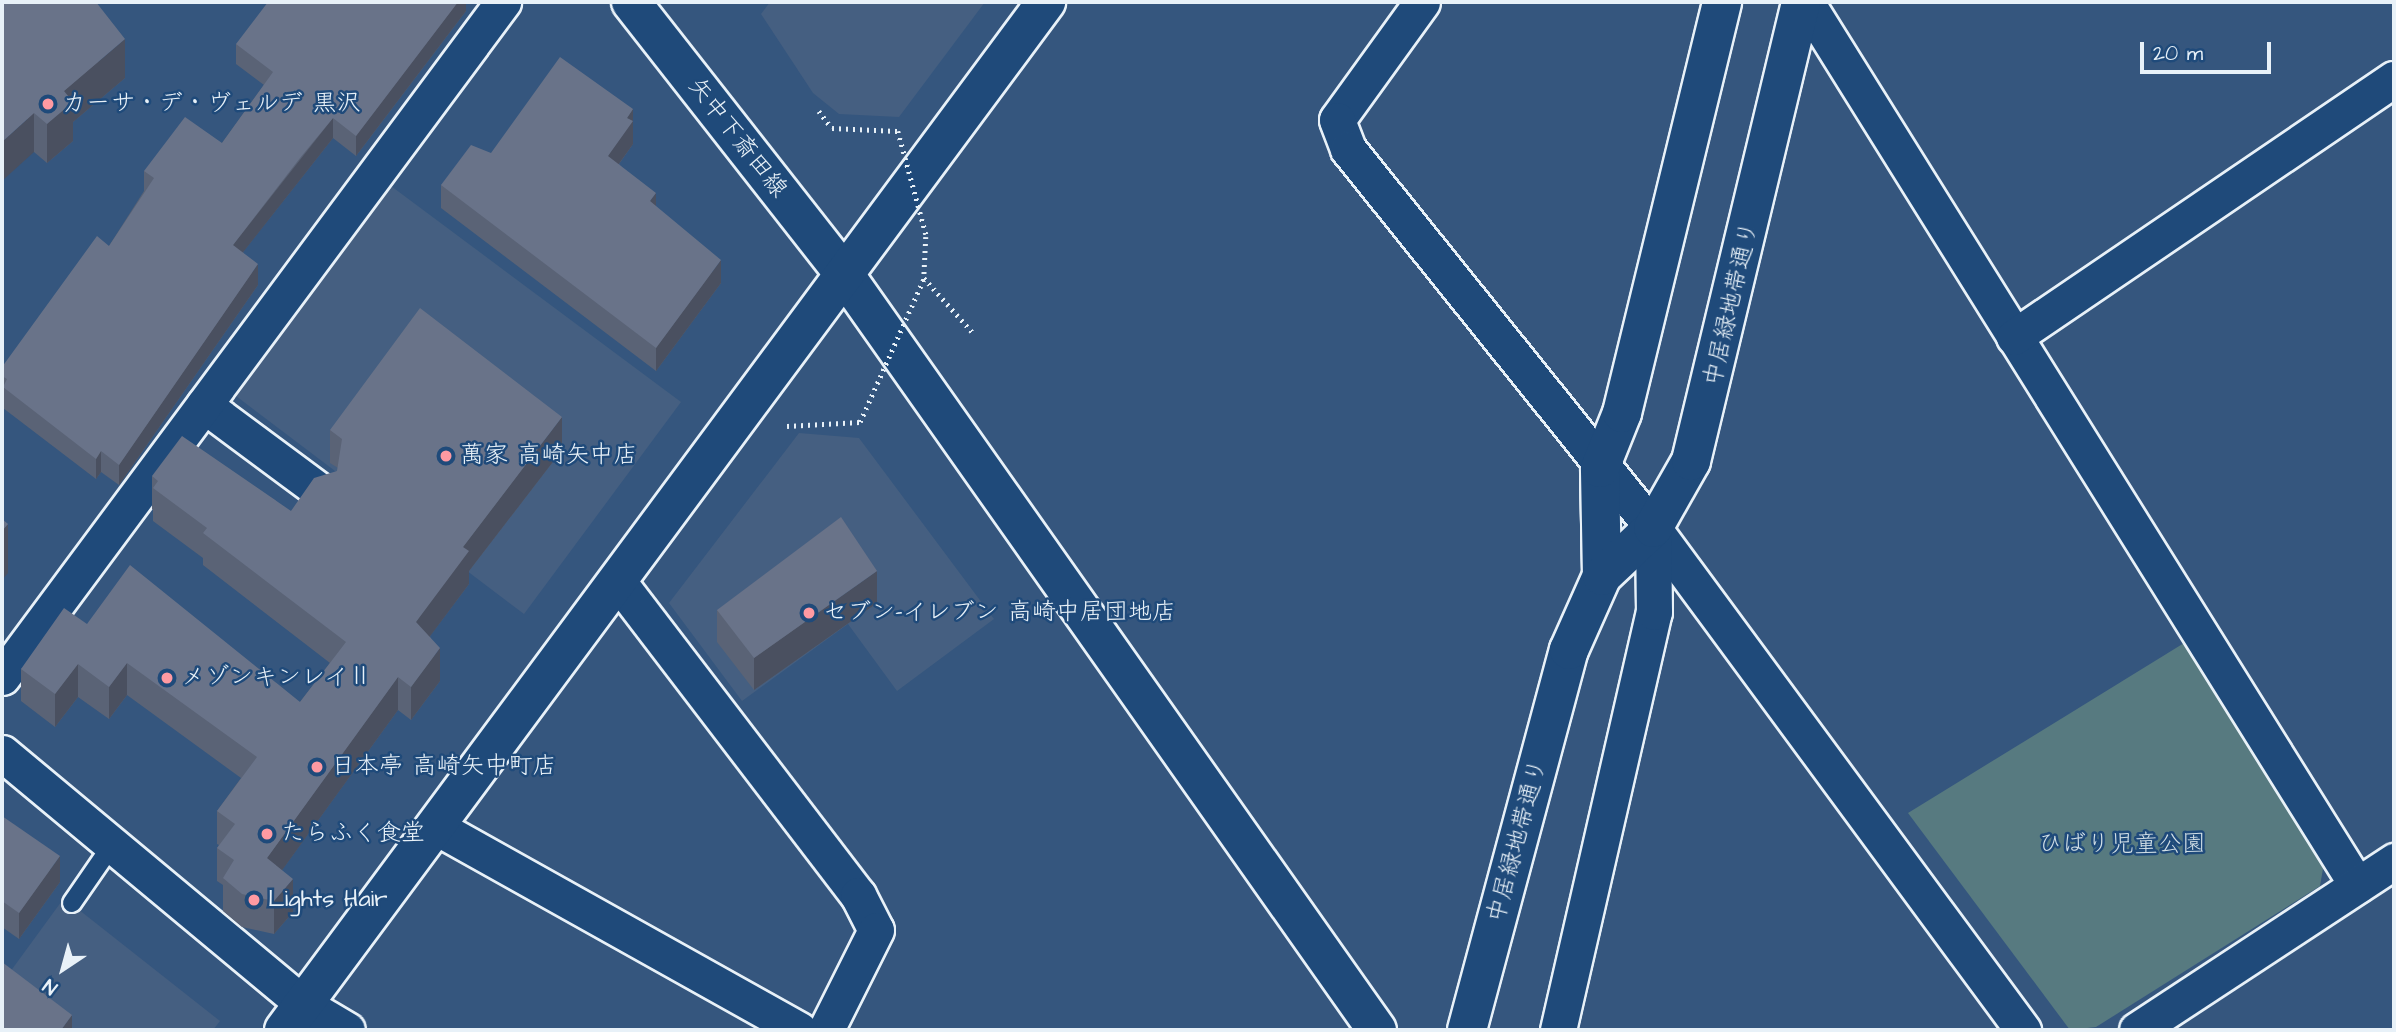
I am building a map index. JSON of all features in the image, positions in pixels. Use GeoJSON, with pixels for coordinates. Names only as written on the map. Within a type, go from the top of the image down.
{"type":"FeatureCollection","features":[{"type":"Feature","properties":{"kind":"street"},"geometry":{"type":"LineString","coordinates":[[2,677],[503,2]]}},
{"type":"Feature","properties":{"kind":"street","name":"矢中下斎田線"},"geometry":{"type":"LineString","coordinates":[[631,2],[844,274],[1377,1030]]}},
{"type":"Feature","properties":{"kind":"street"},"geometry":{"type":"LineString","coordinates":[[293,1017],[620,584],[844,274],[1046,2]]}},
{"type":"Feature","properties":{"kind":"street"},"geometry":{"type":"LineString","coordinates":[[1422,2],[1338,120],[1348,149],[1600,468],[1653,528],[2022,1030]]}},
{"type":"Feature","properties":{"kind":"street","name":"中居緑地帯通り"},"geometry":{"type":"LineString","coordinates":[[1602,576],[1600,468],[1622,413],[1721,2]]}},
{"type":"Feature","properties":{"kind":"street"},"geometry":{"type":"LineString","coordinates":[[1803,2],[2357,885]]}},
{"type":"Feature","properties":{"kind":"street","name":"中居緑地帯通り"},"geometry":{"type":"LineString","coordinates":[[1467,1030],[1569,650],[1602,576],[1653,528],[1691,461],[1717,372],[1803,2]]}},
{"type":"Feature","properties":{"kind":"street"},"geometry":{"type":"LineString","coordinates":[[2014,337],[2394,79]]}},
{"type":"Feature","properties":{"kind":"street"},"geometry":{"type":"LineString","coordinates":[[204,405],[321,492]]}},
{"type":"Feature","properties":{"kind":"street"},"geometry":{"type":"LineString","coordinates":[[1558,1030],[1654,612],[1653,528]]}},
{"type":"Feature","properties":{"kind":"street"},"geometry":{"type":"LineString","coordinates":[[620,584],[858,895],[876,930],[826,1030]]}},
{"type":"Feature","properties":{"kind":"street"},"geometry":{"type":"LineString","coordinates":[[2,753],[112,845],[293,1017],[347,1030]]}},
{"type":"Feature","properties":{"kind":"street"},"geometry":{"type":"LineString","coordinates":[[438,828],[799,1030]]}},
{"type":"Feature","properties":{"kind":"street"},"geometry":{"type":"LineString","coordinates":[[2137,1030],[2394,861]]}},
{"type":"Feature","properties":{"kind":"lane"},"geometry":{"type":"LineString","coordinates":[[72,903],[112,845]]}},
{"type":"Feature","properties":{"kind":"path"},"geometry":{"type":"LineString","coordinates":[[797,421],[860,422],[924,278],[926,234],[898,131],[832,128],[819,111]]}},
{"type":"Feature","properties":{"kind":"path"},"geometry":{"type":"LineString","coordinates":[[924,278],[975,335]]}},
{"type":"Feature","properties":{"kind":"shaded area"},"geometry":{"type":"Polygon","coordinates":[[[770,2],[985,2],[899,117],[839,114],[813,93],[761,14],[770,2]]]}},
{"type":"Feature","properties":{"kind":"shaded area"},"geometry":{"type":"Polygon","coordinates":[[[391,186],[681,402],[524,614],[236,396],[391,186]]]}},
{"type":"Feature","properties":{"kind":"shaded area"},"geometry":{"type":"Polygon","coordinates":[[[799,433],[859,438],[994,619],[897,691],[848,624],[742,701],[669,603],[799,433]]]}},
{"type":"Feature","properties":{"kind":"shaded area"},"geometry":{"type":"Polygon","coordinates":[[[64,898],[220,1021],[213,1030],[2,1030],[2,983],[64,898]]]}},
{"type":"Feature","properties":{"kind":"green space","name":"ひばり児童公園"},"geometry":{"type":"Polygon","coordinates":[[[2189,640],[2325,857],[2320,886],[2096,1027],[2070,1030],[1908,813],[2189,640]]]}},
{"type":"Feature","properties":{"kind":"building","name":"カーサ・デ・ヴェルデ 黒沢"},"geometry":{"type":"Polygon","coordinates":[[[2,2],[96,2],[125,39],[64,91],[73,102],[47,124],[34,113],[2,142],[2,2]]]}},
{"type":"Feature","properties":{"kind":"building"},"geometry":{"type":"Polygon","coordinates":[[[268,2],[458,2],[356,136],[333,118],[300,158],[233,245],[258,264],[119,465],[101,451],[96,459],[3,387],[7,379],[2,376],[2,367],[97,236],[109,246],[154,178],[144,171],[185,117],[222,143],[273,72],[236,44],[268,2]]]}},
{"type":"Feature","properties":{"kind":"building"},"geometry":{"type":"Polygon","coordinates":[[[560,57],[633,109],[627,118],[633,121],[608,156],[656,193],[650,201],[721,260],[656,348],[441,185],[471,145],[491,153],[560,57]]]}},
{"type":"Feature","properties":{"kind":"building"},"geometry":{"type":"Polygon","coordinates":[[[420,308],[562,417],[463,547],[469,551],[416,622],[440,648],[411,687],[398,677],[267,858],[293,879],[274,901],[242,894],[223,878],[234,860],[217,848],[235,824],[217,811],[257,757],[127,663],[109,687],[78,664],[55,694],[21,669],[64,608],[87,624],[130,565],[300,702],[346,642],[203,533],[207,528],[153,488],[158,481],[152,476],[182,436],[291,511],[314,478],[337,471],[342,439],[330,430],[420,308]]]}},
{"type":"Feature","properties":{"kind":"building"},"geometry":{"type":"Polygon","coordinates":[[[841,517],[877,571],[754,658],[717,610],[841,517]]]}},
{"type":"Feature","properties":{"kind":"building"},"geometry":{"type":"Polygon","coordinates":[[[2,519],[8,524],[2,531],[2,519]]]}},
{"type":"Feature","properties":{"kind":"building"},"geometry":{"type":"Polygon","coordinates":[[[2,816],[60,856],[19,913],[2,901],[2,816]]]}},
{"type":"Feature","properties":{"kind":"building"},"geometry":{"type":"Polygon","coordinates":[[[2,962],[72,1015],[61,1030],[2,1030],[2,962]]]}},
{"type":"Feature","properties":{"kind":"place","name":"カーサ・デ・ヴェルデ 黒沢"},"geometry":{"type":"Point","coordinates":[48,104]}},
{"type":"Feature","properties":{"kind":"place","name":"萬家 高崎矢中店"},"geometry":{"type":"Point","coordinates":[446,456]}},
{"type":"Feature","properties":{"kind":"place","name":"セブン-イレブン 高崎中居団地店"},"geometry":{"type":"Point","coordinates":[809,613]}},
{"type":"Feature","properties":{"kind":"place","name":"メゾンキンレイⅡ"},"geometry":{"type":"Point","coordinates":[167,678]}},
{"type":"Feature","properties":{"kind":"place","name":"日本亭 高崎矢中町店"},"geometry":{"type":"Point","coordinates":[317,767]}},
{"type":"Feature","properties":{"kind":"place","name":"たらふく食堂"},"geometry":{"type":"Point","coordinates":[267,834]}},
{"type":"Feature","properties":{"kind":"place","name":"Lights Hair"},"geometry":{"type":"Point","coordinates":[254,900]}}]}
